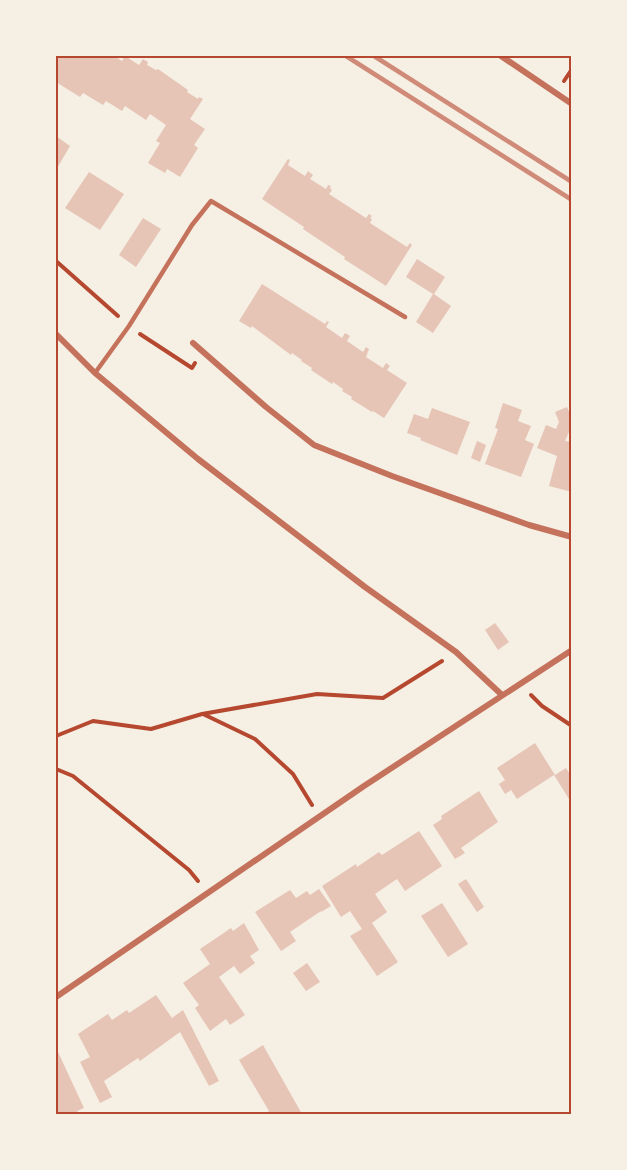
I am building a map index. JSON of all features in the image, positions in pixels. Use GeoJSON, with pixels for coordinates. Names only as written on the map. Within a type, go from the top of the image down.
{"type":"FeatureCollection","features":[{"type":"Feature","properties":{"kind":"street"},"geometry":{"type":"LineString","coordinates":[[501,56],[572,104]]}},
{"type":"Feature","properties":{"kind":"street"},"geometry":{"type":"LineString","coordinates":[[56,334],[95,373],[198,459],[365,588],[456,652],[502,695]]}},
{"type":"Feature","properties":{"kind":"street"},"geometry":{"type":"LineString","coordinates":[[193,343],[266,407],[314,445],[392,476],[529,525],[572,537]]}},
{"type":"Feature","properties":{"kind":"street"},"geometry":{"type":"LineString","coordinates":[[56,997],[319,817],[572,650]]}},
{"type":"Feature","properties":{"kind":"lane"},"geometry":{"type":"LineString","coordinates":[[95,373],[129,326],[192,225],[212,201],[405,317]]}},
{"type":"Feature","properties":{"kind":"path"},"geometry":{"type":"LineString","coordinates":[[56,261],[129,326],[192,368],[204,353]]}},
{"type":"Feature","properties":{"kind":"path"},"geometry":{"type":"LineString","coordinates":[[56,736],[93,721],[151,729],[202,714],[317,694],[383,698],[456,652]]}},
{"type":"Feature","properties":{"kind":"path"},"geometry":{"type":"LineString","coordinates":[[521,683],[542,706],[572,726]]}},
{"type":"Feature","properties":{"kind":"path"},"geometry":{"type":"LineString","coordinates":[[202,714],[255,739],[292,774],[319,817]]}},
{"type":"Feature","properties":{"kind":"path"},"geometry":{"type":"LineString","coordinates":[[56,769],[73,776],[189,870],[208,894]]}},
{"type":"Feature","properties":{"kind":"building"},"geometry":{"type":"Polygon","coordinates":[[[59,56],[114,56],[122,61],[125,56],[139,65],[143,59],[148,62],[147,65],[158,69],[188,90],[187,92],[198,99],[199,97],[203,99],[190,119],[205,129],[194,145],[198,148],[180,177],[167,169],[165,173],[148,163],[160,143],[156,141],[166,125],[150,114],[146,120],[125,106],[122,111],[106,101],[103,105],[83,93],[80,97],[56,82],[56,62],[59,56]]]}},
{"type":"Feature","properties":{"kind":"building"},"geometry":{"type":"Polygon","coordinates":[[[56,136],[70,146],[56,170],[56,136]]]}},
{"type":"Feature","properties":{"kind":"building"},"geometry":{"type":"Polygon","coordinates":[[[288,159],[290,160],[288,165],[305,176],[308,171],[313,175],[310,179],[326,189],[328,185],[331,186],[332,190],[329,194],[366,218],[369,214],[372,216],[370,223],[407,247],[410,243],[412,245],[386,286],[344,259],[345,257],[303,229],[304,227],[262,199],[288,159]]]}},
{"type":"Feature","properties":{"kind":"building"},"geometry":{"type":"Polygon","coordinates":[[[89,172],[124,194],[100,230],[65,208],[89,172]]]}},
{"type":"Feature","properties":{"kind":"building"},"geometry":{"type":"Polygon","coordinates":[[[143,218],[161,229],[136,267],[119,255],[143,218]]]}},
{"type":"Feature","properties":{"kind":"building"},"geometry":{"type":"Polygon","coordinates":[[[417,259],[445,277],[434,294],[451,306],[433,333],[416,322],[433,294],[406,277],[417,259]]]}},
{"type":"Feature","properties":{"kind":"building"},"geometry":{"type":"Polygon","coordinates":[[[262,284],[325,324],[329,322],[326,327],[342,338],[345,333],[350,336],[347,341],[363,352],[366,347],[369,349],[366,357],[383,368],[386,363],[390,366],[387,370],[407,383],[384,418],[351,399],[352,397],[342,391],[343,389],[311,370],[312,368],[302,360],[292,353],[291,355],[252,326],[251,328],[239,321],[262,284]]]}},
{"type":"Feature","properties":{"kind":"building"},"geometry":{"type":"Polygon","coordinates":[[[503,403],[522,410],[518,421],[531,426],[525,440],[534,444],[521,477],[485,464],[498,429],[495,428],[503,403]]]}},
{"type":"Feature","properties":{"kind":"building"},"geometry":{"type":"Polygon","coordinates":[[[567,407],[572,419],[572,425],[565,441],[572,442],[572,492],[549,486],[557,456],[537,448],[546,425],[556,429],[559,422],[555,412],[567,407]]]}},
{"type":"Feature","properties":{"kind":"building"},"geometry":{"type":"Polygon","coordinates":[[[432,408],[470,422],[457,455],[407,433],[414,414],[428,419],[432,408]]]}},
{"type":"Feature","properties":{"kind":"building"},"geometry":{"type":"Polygon","coordinates":[[[477,441],[486,445],[480,462],[471,458],[477,441]]]}},
{"type":"Feature","properties":{"kind":"building"},"geometry":{"type":"Polygon","coordinates":[[[495,623],[509,642],[498,650],[485,630],[495,623]]]}},
{"type":"Feature","properties":{"kind":"building"},"geometry":{"type":"Polygon","coordinates":[[[535,743],[555,775],[566,768],[572,777],[572,798],[569,799],[554,775],[517,799],[511,790],[505,794],[499,784],[505,780],[497,768],[535,743]]]}},
{"type":"Feature","properties":{"kind":"building"},"geometry":{"type":"Polygon","coordinates":[[[479,791],[498,822],[461,848],[465,853],[455,859],[433,825],[442,819],[441,816],[479,791]]]}},
{"type":"Feature","properties":{"kind":"building"},"geometry":{"type":"Polygon","coordinates":[[[419,831],[442,866],[405,891],[397,879],[375,894],[387,912],[372,923],[398,962],[377,976],[350,936],[362,929],[350,911],[341,917],[322,886],[379,852],[382,855],[419,831]]]}},
{"type":"Feature","properties":{"kind":"building"},"geometry":{"type":"Polygon","coordinates":[[[466,879],[484,907],[477,912],[458,884],[466,879]]]}},
{"type":"Feature","properties":{"kind":"building"},"geometry":{"type":"Polygon","coordinates":[[[319,889],[331,906],[290,932],[296,941],[281,951],[255,912],[290,890],[296,898],[307,891],[310,895],[319,889]]]}},
{"type":"Feature","properties":{"kind":"building"},"geometry":{"type":"Polygon","coordinates":[[[442,903],[468,944],[448,957],[421,916],[442,903]]]}},
{"type":"Feature","properties":{"kind":"building"},"geometry":{"type":"Polygon","coordinates":[[[244,923],[259,950],[250,956],[255,963],[240,974],[234,966],[219,977],[245,1015],[230,1025],[226,1019],[210,1031],[195,1008],[199,1005],[183,983],[210,964],[200,949],[231,928],[233,931],[244,923]]]}},
{"type":"Feature","properties":{"kind":"building"},"geometry":{"type":"Polygon","coordinates":[[[307,963],[320,982],[306,991],[293,973],[307,963]]]}},
{"type":"Feature","properties":{"kind":"building"},"geometry":{"type":"Polygon","coordinates":[[[156,995],[172,1018],[183,1010],[219,1081],[209,1086],[180,1032],[140,1061],[138,1058],[104,1081],[112,1097],[100,1103],[80,1062],[90,1057],[78,1034],[108,1014],[112,1020],[127,1010],[129,1013],[156,995]]]}},
{"type":"Feature","properties":{"kind":"building"},"geometry":{"type":"Polygon","coordinates":[[[263,1045],[302,1114],[263,1114],[269,1111],[239,1060],[263,1045]]]}},
{"type":"Feature","properties":{"kind":"building"},"geometry":{"type":"Polygon","coordinates":[[[58,1052],[84,1108],[77,1111],[79,1114],[56,1114],[56,1053],[58,1052]]]}},
{"type":"Feature","properties":{"kind":"railway"},"geometry":{"type":"LineString","coordinates":[[346,56],[572,200]]}},
{"type":"Feature","properties":{"kind":"railway"},"geometry":{"type":"LineString","coordinates":[[374,56],[572,182]]}}]}
